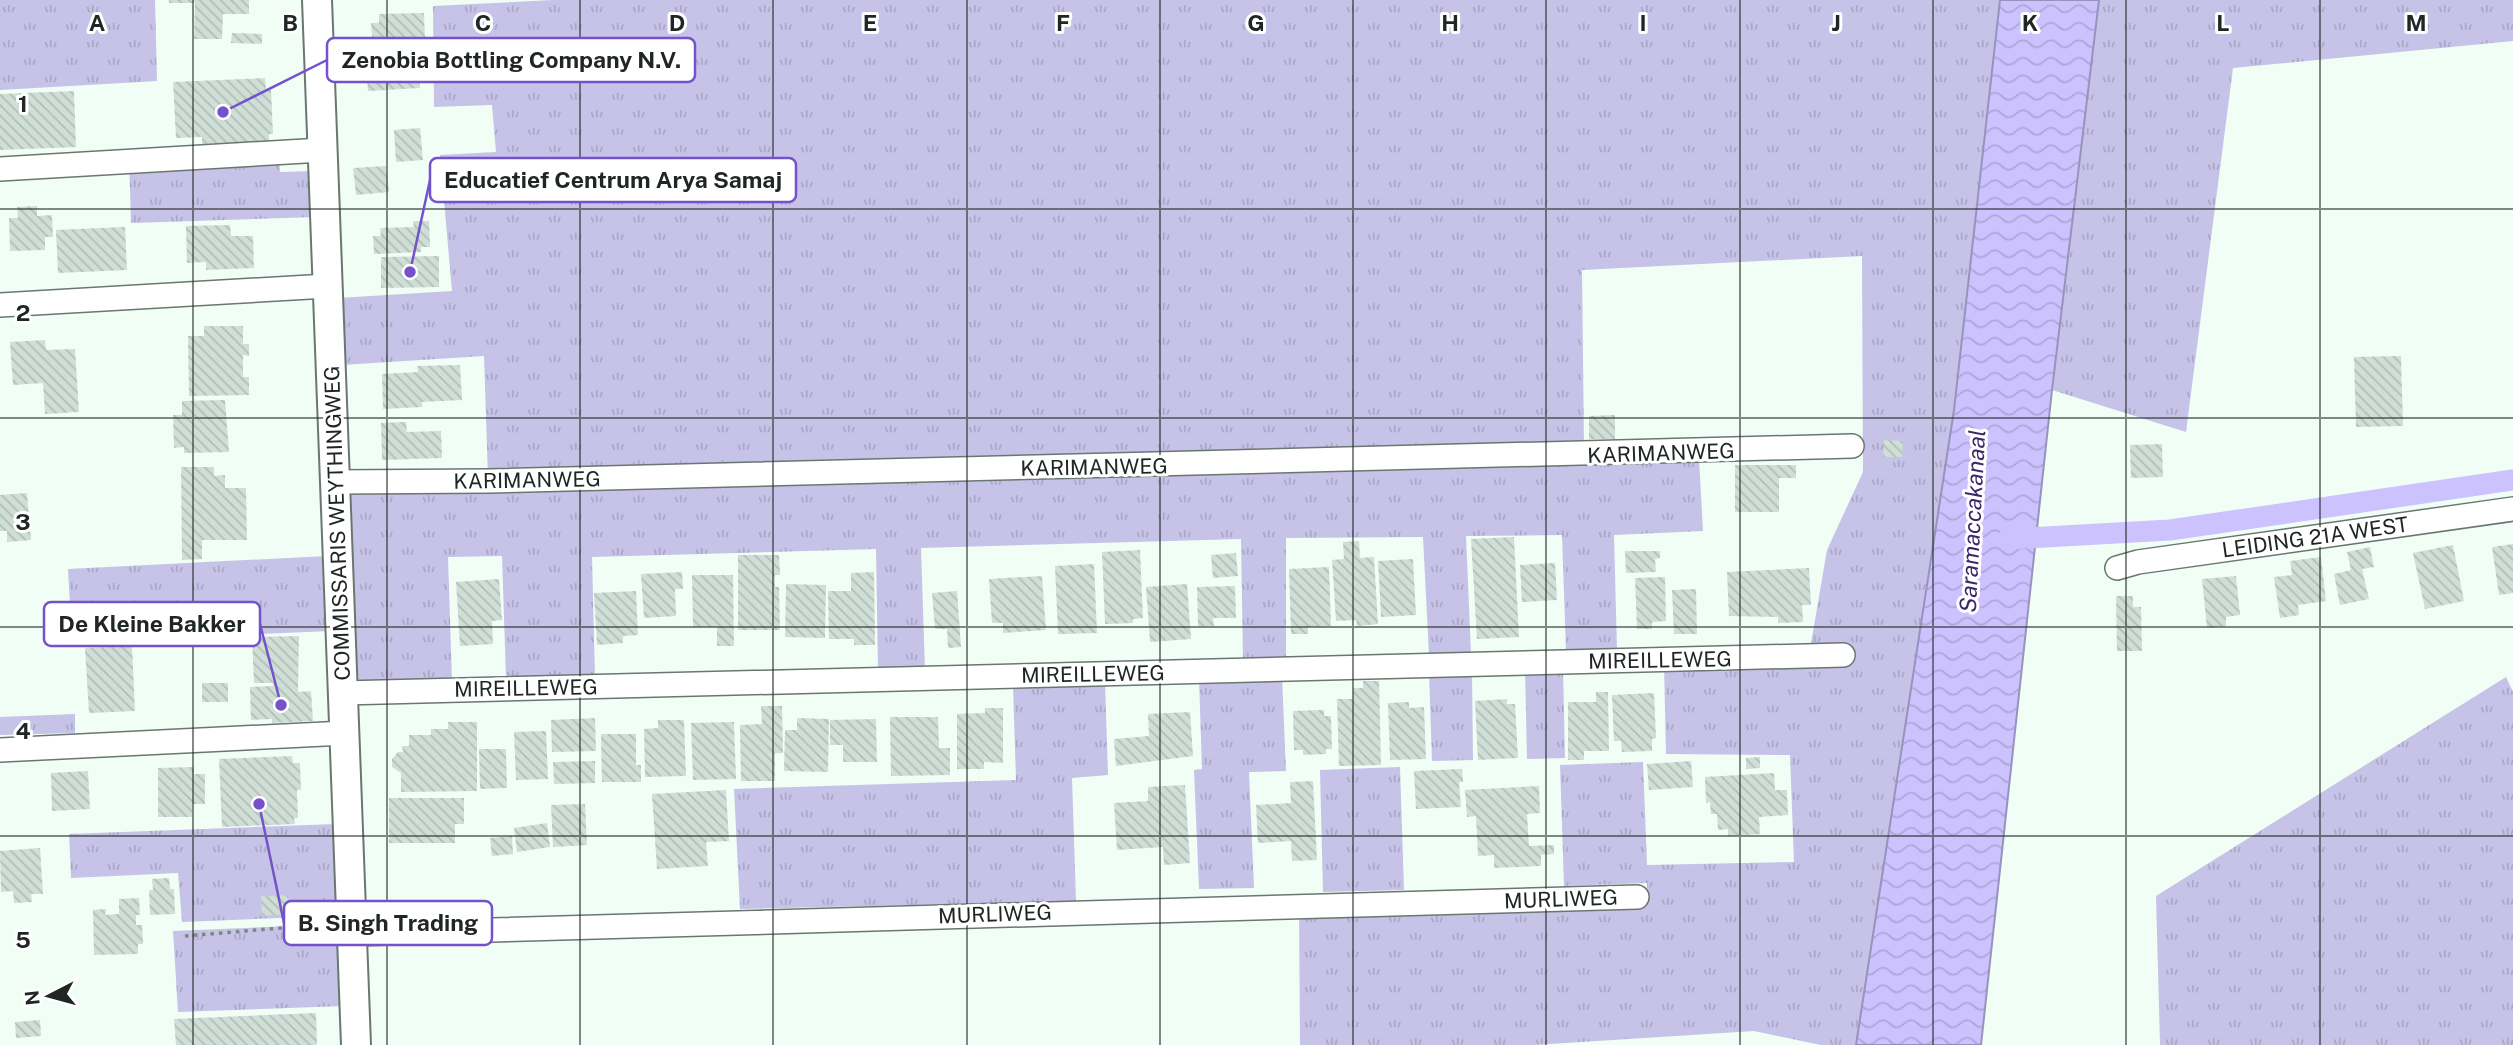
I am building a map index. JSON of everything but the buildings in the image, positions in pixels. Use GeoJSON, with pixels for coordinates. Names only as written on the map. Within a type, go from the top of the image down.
{"type":"FeatureCollection","features":[{"type":"Feature","properties":{"kind":"main road","name":"COMMISSARIS WEYTHINGWEG"},"geometry":{"type":"LineString","coordinates":[[317,0],[356,1045]]}},
{"type":"Feature","properties":{"kind":"street"},"geometry":{"type":"LineString","coordinates":[[0,169],[322,150]]}},
{"type":"Feature","properties":{"kind":"street"},"geometry":{"type":"LineString","coordinates":[[0,305],[327,286]]}},
{"type":"Feature","properties":{"kind":"street","name":"KARIMANWEG"},"geometry":{"type":"LineString","coordinates":[[335,482],[544,480],[1852,446]]}},
{"type":"Feature","properties":{"kind":"street","name":"LEIDING 21A WEST"},"geometry":{"type":"LineString","coordinates":[[2117,568],[2138,562],[2513,509]]}},
{"type":"Feature","properties":{"kind":"street","name":"MIREILLEWEG"},"geometry":{"type":"LineString","coordinates":[[343,693],[1843,655]]}},
{"type":"Feature","properties":{"kind":"street"},"geometry":{"type":"LineString","coordinates":[[0,750],[345,733]]}},
{"type":"Feature","properties":{"kind":"street","name":"MURLIWEG"},"geometry":{"type":"LineString","coordinates":[[352,928],[1637,897]]}},
{"type":"Feature","properties":{"kind":"path"},"geometry":{"type":"LineString","coordinates":[[185,936],[352,928]]}},
{"type":"Feature","properties":{"kind":"green space"},"geometry":{"type":"Polygon","coordinates":[[[0,0],[155,0],[157,81],[0,90],[0,0]]]}},
{"type":"Feature","properties":{"kind":"green space"},"geometry":{"type":"Polygon","coordinates":[[[553,0],[2000,0],[1954,410],[1856,1045],[1821,1045],[1754,1031],[1534,1045],[1300,1045],[1299,907],[1647,899],[1647,883],[1564,886],[1560,765],[1643,762],[1647,865],[1794,862],[1790,755],[1666,754],[1664,664],[1810,649],[1827,550],[1863,472],[1862,256],[1582,270],[1584,450],[488,477],[484,356],[342,365],[338,298],[452,291],[440,155],[496,152],[492,105],[434,107],[433,6],[553,0]]]}},
{"type":"Feature","properties":{"kind":"green space"},"geometry":{"type":"Polygon","coordinates":[[[2099,0],[2513,0],[2513,41],[2233,68],[2186,432],[2052,390],[2099,0]]]}},
{"type":"Feature","properties":{"kind":"green space"},"geometry":{"type":"Polygon","coordinates":[[[279,151],[280,172],[313,171],[314,217],[131,223],[129,156],[279,151]]]}},
{"type":"Feature","properties":{"kind":"green space"},"geometry":{"type":"Polygon","coordinates":[[[1699,459],[1703,531],[1614,535],[1617,651],[1566,652],[1562,535],[1466,536],[1471,654],[1429,655],[1423,537],[1286,538],[1286,660],[1243,661],[1241,539],[921,548],[925,671],[878,671],[876,549],[592,557],[595,677],[506,678],[502,556],[448,557],[452,681],[362,682],[356,677],[347,494],[356,488],[1699,459]]]}},
{"type":"Feature","properties":{"kind":"green space"},"geometry":{"type":"Polygon","coordinates":[[[327,556],[330,631],[72,642],[68,569],[327,556]]]}},
{"type":"Feature","properties":{"kind":"green space"},"geometry":{"type":"Polygon","coordinates":[[[1563,669],[1565,758],[1527,759],[1525,670],[1563,669]]]}},
{"type":"Feature","properties":{"kind":"green space"},"geometry":{"type":"Polygon","coordinates":[[[1472,671],[1473,760],[1432,761],[1429,672],[1472,671]]]}},
{"type":"Feature","properties":{"kind":"green space"},"geometry":{"type":"Polygon","coordinates":[[[1282,677],[1286,771],[1249,772],[1254,888],[1199,889],[1194,770],[1202,769],[1199,678],[1282,677]]]}},
{"type":"Feature","properties":{"kind":"green space"},"geometry":{"type":"Polygon","coordinates":[[[2506,677],[2513,692],[2513,1045],[2160,1045],[2156,896],[2506,677]]]}},
{"type":"Feature","properties":{"kind":"green space"},"geometry":{"type":"Polygon","coordinates":[[[1105,683],[1108,775],[1072,778],[1076,901],[740,909],[734,789],[1016,780],[1013,686],[1105,683]]]}},
{"type":"Feature","properties":{"kind":"green space"},"geometry":{"type":"Polygon","coordinates":[[[75,714],[75,733],[0,735],[0,717],[75,714]]]}},
{"type":"Feature","properties":{"kind":"green space"},"geometry":{"type":"Polygon","coordinates":[[[1400,767],[1404,890],[1323,892],[1320,770],[1400,767]]]}},
{"type":"Feature","properties":{"kind":"green space"},"geometry":{"type":"Polygon","coordinates":[[[336,824],[339,908],[335,912],[304,917],[182,922],[178,873],[71,878],[69,834],[336,824]]]}},
{"type":"Feature","properties":{"kind":"green space"},"geometry":{"type":"Polygon","coordinates":[[[341,920],[344,1006],[178,1012],[173,931],[311,925],[341,920]]]}},
{"type":"Feature","properties":{"kind":"water","name":"Saramaccakanaal"},"geometry":{"type":"Polygon","coordinates":[[[2000,0],[2099,0],[2052,390],[1981,1045],[1856,1045],[1954,410],[2000,0]]]}},
{"type":"Feature","properties":{"kind":"waterway"},"geometry":{"type":"LineString","coordinates":[[2008,539],[2170,530],[2513,480]]}},
{"type":"Feature","properties":{"kind":"place","name":"Zenobia Bottling Company N.V."},"geometry":{"type":"Point","coordinates":[223,112]}},
{"type":"Feature","properties":{"kind":"place","name":"Educatief Centrum Arya Samaj"},"geometry":{"type":"Point","coordinates":[410,272]}},
{"type":"Feature","properties":{"kind":"place","name":"De Kleine Bakker"},"geometry":{"type":"Point","coordinates":[281,705]}},
{"type":"Feature","properties":{"kind":"place","name":"B. Singh Trading"},"geometry":{"type":"Point","coordinates":[259,804]}}]}
